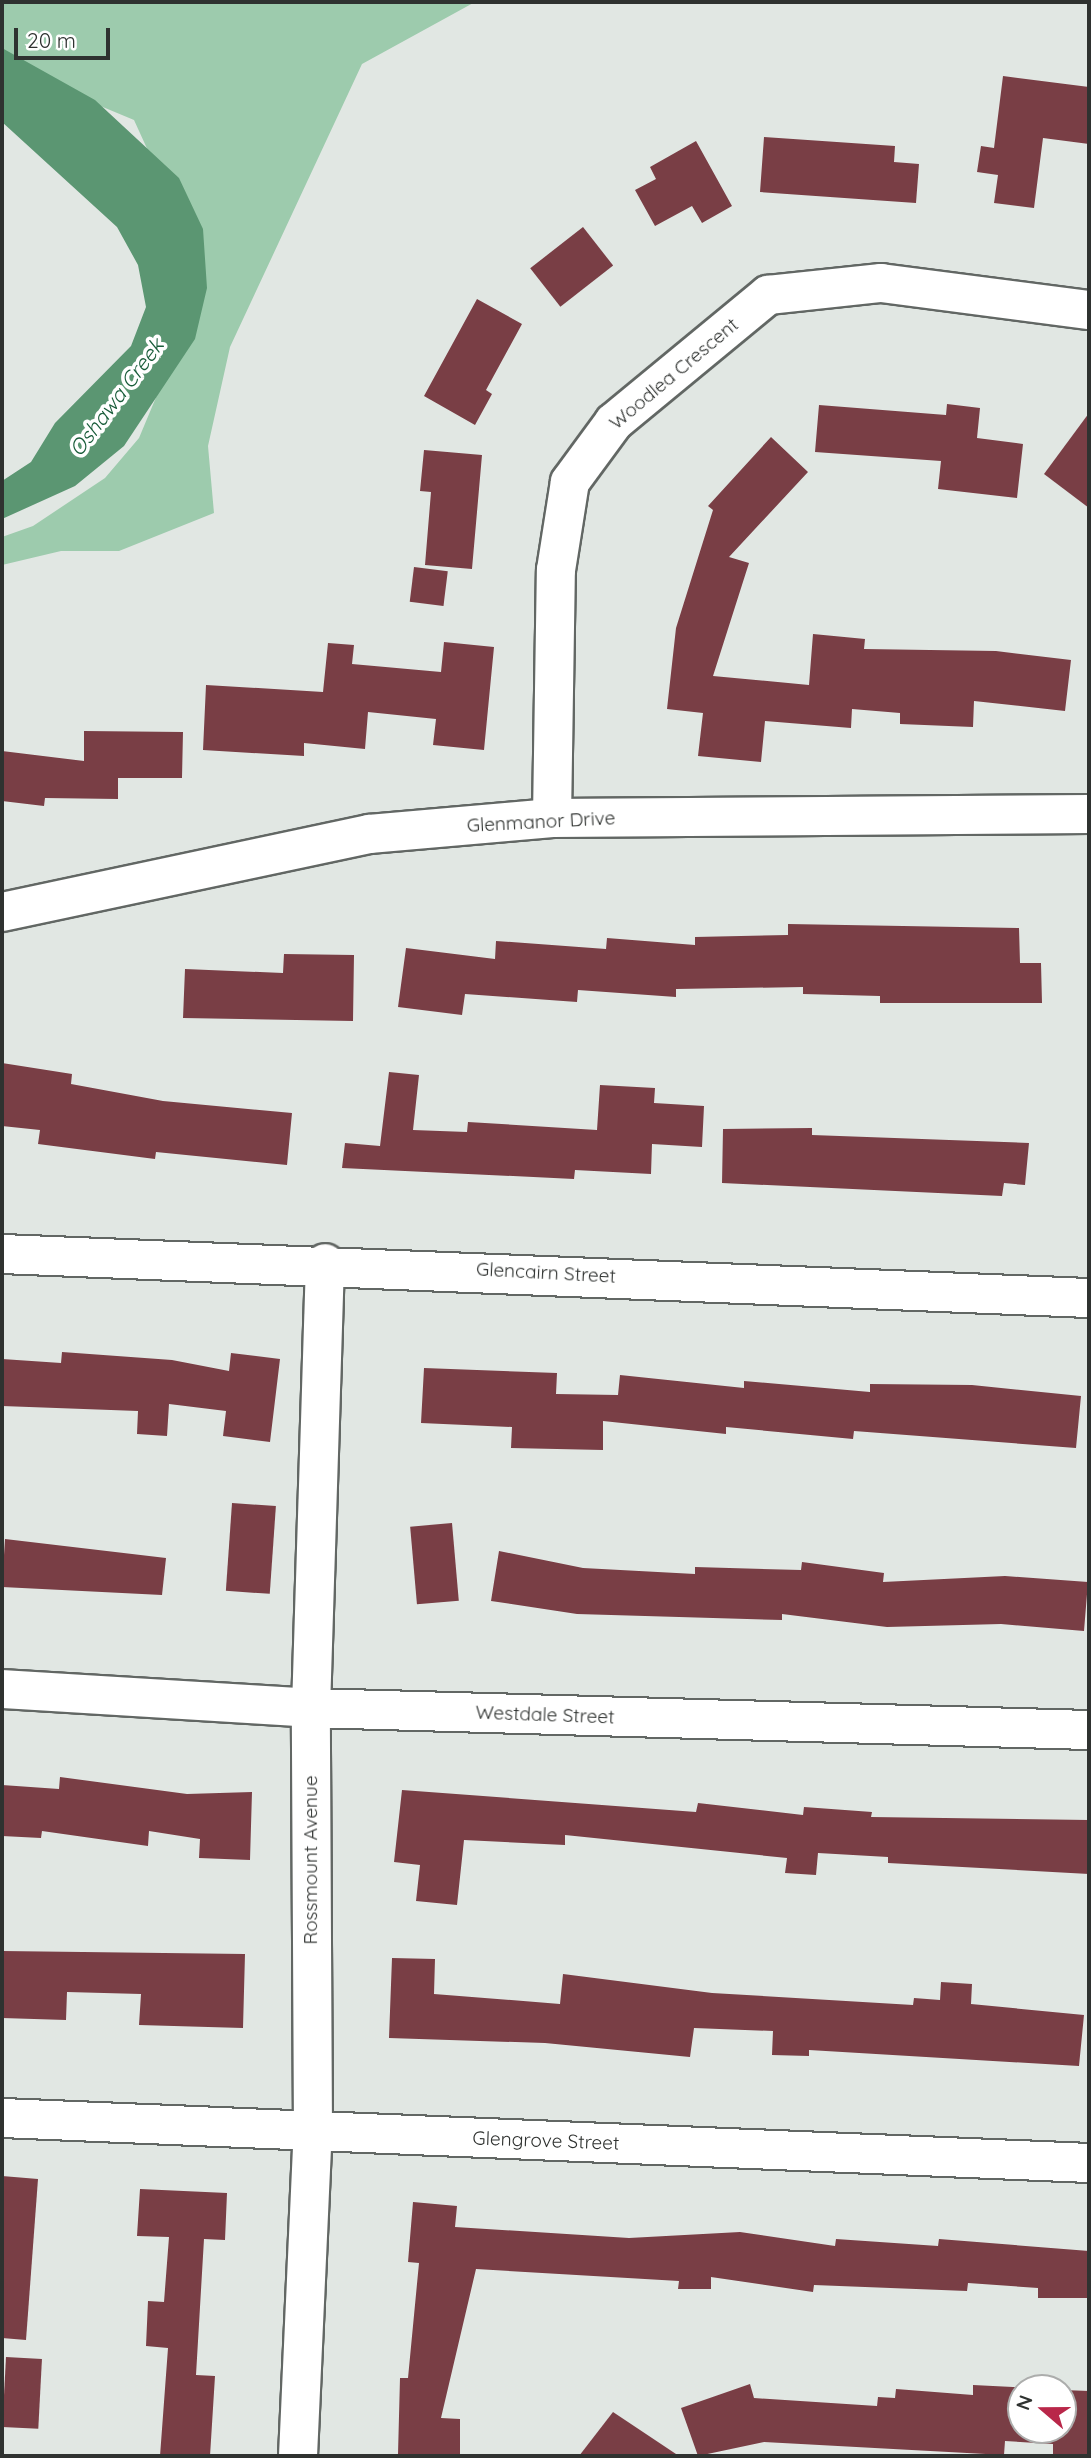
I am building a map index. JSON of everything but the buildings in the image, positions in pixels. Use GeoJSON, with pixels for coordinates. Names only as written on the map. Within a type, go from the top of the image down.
{"type":"FeatureCollection","features":[{"type":"Feature","properties":{"kind":"street","name":"Woodlea Crescent"},"geometry":{"type":"LineString","coordinates":[[552,818],[560,545],[570,482],[614,422],[768,295],[881,283],[1089,310]]}},
{"type":"Feature","properties":{"kind":"street","name":"Glenmanor Drive"},"geometry":{"type":"LineString","coordinates":[[2,912],[369,834],[552,818],[1089,814]]}},
{"type":"Feature","properties":{"kind":"street","name":"Glencairn Street"},"geometry":{"type":"LineString","coordinates":[[2,1254],[325,1263],[1089,1298]]}},
{"type":"Feature","properties":{"kind":"street","name":"Rossmount Avenue"},"geometry":{"type":"LineString","coordinates":[[298,2456],[313,2131],[311,1708],[325,1263]]}},
{"type":"Feature","properties":{"kind":"street","name":"Westdale Street"},"geometry":{"type":"LineString","coordinates":[[2,1689],[311,1708],[1089,1730]]}},
{"type":"Feature","properties":{"kind":"street","name":"Glengrove Street"},"geometry":{"type":"LineString","coordinates":[[2,2118],[1089,2163]]}},
{"type":"Feature","properties":{"kind":"shaded area"},"geometry":{"type":"Polygon","coordinates":[[[2,2],[475,2],[362,64],[230,347],[208,446],[214,513],[119,551],[61,551],[2,565],[2,537],[33,526],[105,478],[139,438],[193,309],[191,245],[134,120],[2,65],[2,2]]]}},
{"type":"Feature","properties":{"kind":"water","name":"Oshawa Creek"},"geometry":{"type":"Polygon","coordinates":[[[2,48],[95,100],[179,178],[203,229],[207,288],[195,339],[124,446],[75,486],[2,519],[2,481],[31,462],[55,423],[131,346],[146,307],[138,265],[117,227],[2,122],[2,48]]]}}]}
